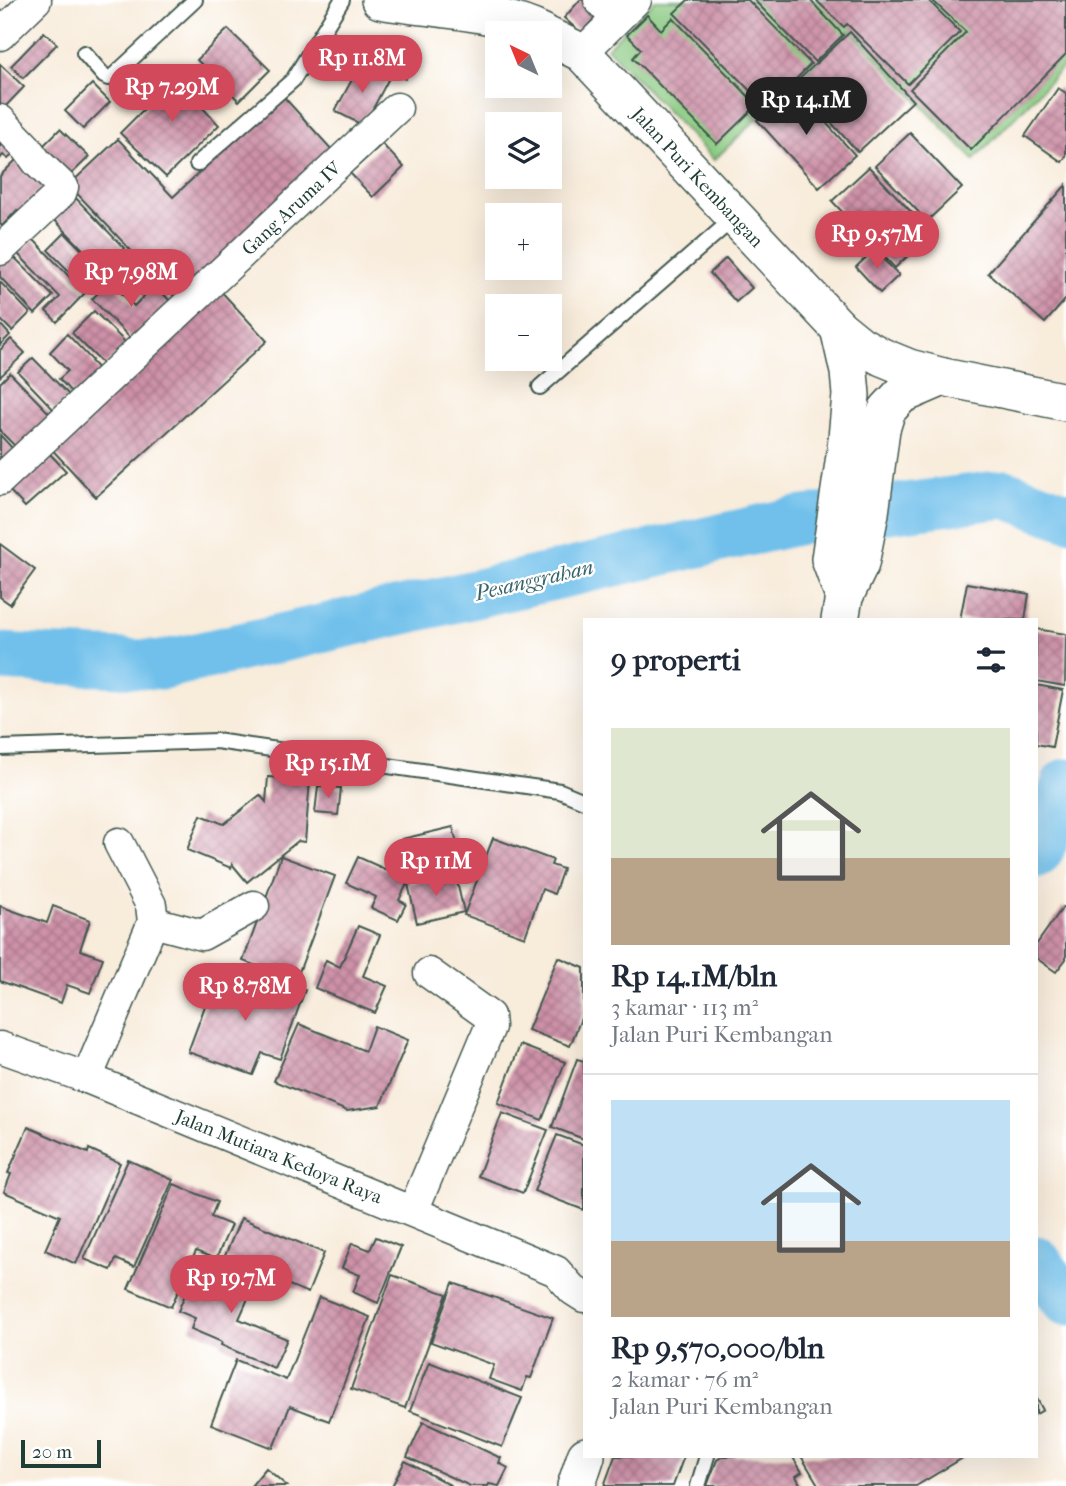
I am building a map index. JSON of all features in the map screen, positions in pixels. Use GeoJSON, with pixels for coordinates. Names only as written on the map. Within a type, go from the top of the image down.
{"type":"FeatureCollection","features":[{"type":"Feature","properties":{"kind":"street"},"geometry":{"type":"LineString","coordinates":[[0,35],[36,0]]}},
{"type":"Feature","properties":{"kind":"street"},"geometry":{"type":"LineString","coordinates":[[380,0],[449,5],[512,21]]}},
{"type":"Feature","properties":{"kind":"street"},"geometry":{"type":"LineString","coordinates":[[582,53],[617,6]]}},
{"type":"Feature","properties":{"kind":"street","name":"Jalan Puri Kembangan"},"geometry":{"type":"LineString","coordinates":[[562,43],[582,53],[839,328],[860,345],[909,368],[1066,402]]}},
{"type":"Feature","properties":{"kind":"street","name":"Gang Aruma IV"},"geometry":{"type":"LineString","coordinates":[[0,481],[397,108]]}},
{"type":"Feature","properties":{"kind":"street"},"geometry":{"type":"LineString","coordinates":[[0,120],[63,187],[61,193],[0,250]]}},
{"type":"Feature","properties":{"kind":"street"},"geometry":{"type":"LineString","coordinates":[[839,328],[851,395],[865,424],[870,513],[845,562],[842,608]]}},
{"type":"Feature","properties":{"kind":"street"},"geometry":{"type":"LineString","coordinates":[[865,424],[887,410],[901,395],[943,377]]}},
{"type":"Feature","properties":{"kind":"street"},"geometry":{"type":"LineString","coordinates":[[87,1077],[153,922],[151,905],[119,843]]}},
{"type":"Feature","properties":{"kind":"street"},"geometry":{"type":"LineString","coordinates":[[153,922],[202,935],[254,906]]}},
{"type":"Feature","properties":{"kind":"street"},"geometry":{"type":"LineString","coordinates":[[413,1211],[490,1027],[489,1016],[429,973]]}},
{"type":"Feature","properties":{"kind":"street","name":"Jalan Mutiara Kedoya Raya"},"geometry":{"type":"LineString","coordinates":[[0,1047],[87,1077],[413,1211],[570,1270],[573,1290],[583,1296]]}},
{"type":"Feature","properties":{"kind":"street"},"geometry":{"type":"LineString","coordinates":[[576,1486],[585,1458]]}},
{"type":"Feature","properties":{"kind":"lane"},"geometry":{"type":"LineString","coordinates":[[84,53],[104,76],[112,77],[195,0]]}},
{"type":"Feature","properties":{"kind":"lane"},"geometry":{"type":"LineString","coordinates":[[197,164],[293,80],[342,0]]}},
{"type":"Feature","properties":{"kind":"lane"},"geometry":{"type":"LineString","coordinates":[[540,387],[735,217]]}},
{"type":"Feature","properties":{"kind":"lane"},"geometry":{"type":"LineString","coordinates":[[0,748],[216,741],[560,791],[583,801]]}},
{"type":"Feature","properties":{"kind":"lane"},"geometry":{"type":"LineString","coordinates":[[698,1486],[706,1458]]}},
{"type":"Feature","properties":{"kind":"green space"},"geometry":{"type":"Polygon","coordinates":[[[655,0],[1066,0],[1066,64],[974,160],[850,30],[714,160],[607,48],[655,0]]]}},
{"type":"Feature","properties":{"kind":"building"},"geometry":{"type":"Polygon","coordinates":[[[580,0],[589,0],[601,11],[581,33],[564,18],[580,0]]]}},
{"type":"Feature","properties":{"kind":"building"},"geometry":{"type":"Polygon","coordinates":[[[688,0],[748,0],[811,64],[767,108],[674,13],[688,0]]]}},
{"type":"Feature","properties":{"kind":"building"},"geometry":{"type":"Polygon","coordinates":[[[754,0],[810,0],[843,35],[815,62],[754,0]]]}},
{"type":"Feature","properties":{"kind":"building"},"geometry":{"type":"Polygon","coordinates":[[[816,0],[928,0],[960,32],[908,84],[847,24],[844,27],[816,0]]]}},
{"type":"Feature","properties":{"kind":"building"},"geometry":{"type":"Polygon","coordinates":[[[932,0],[1066,0],[1066,54],[971,150],[910,89],[966,32],[932,0]]]}},
{"type":"Feature","properties":{"kind":"building"},"geometry":{"type":"Polygon","coordinates":[[[647,15],[661,30],[673,18],[757,105],[717,144],[633,58],[641,49],[627,35],[647,15]]]}},
{"type":"Feature","properties":{"kind":"building"},"geometry":{"type":"Polygon","coordinates":[[[228,29],[270,70],[239,101],[197,60],[228,29]]]}},
{"type":"Feature","properties":{"kind":"building"},"geometry":{"type":"Polygon","coordinates":[[[44,32],[57,44],[23,78],[11,66],[44,32]]]}},
{"type":"Feature","properties":{"kind":"building"},"geometry":{"type":"Polygon","coordinates":[[[850,32],[913,101],[858,152],[795,83],[850,32]]]}},
{"type":"Feature","properties":{"kind":"building"},"geometry":{"type":"Polygon","coordinates":[[[398,44],[418,55],[405,79],[385,69],[398,44]]]}},
{"type":"Feature","properties":{"kind":"building"},"geometry":{"type":"Polygon","coordinates":[[[361,63],[389,78],[364,126],[335,111],[361,63]]]}},
{"type":"Feature","properties":{"kind":"building"},"geometry":{"type":"Polygon","coordinates":[[[0,64],[24,87],[0,112],[0,64]]]}},
{"type":"Feature","properties":{"kind":"building"},"geometry":{"type":"Polygon","coordinates":[[[184,69],[208,93],[198,103],[219,125],[166,177],[120,133],[184,69]]]}},
{"type":"Feature","properties":{"kind":"building"},"geometry":{"type":"Polygon","coordinates":[[[92,84],[110,102],[83,129],[65,111],[92,84]]]}},
{"type":"Feature","properties":{"kind":"building"},"geometry":{"type":"Polygon","coordinates":[[[794,87],[855,155],[819,188],[757,120],[794,87]]]}},
{"type":"Feature","properties":{"kind":"building"},"geometry":{"type":"Polygon","coordinates":[[[1058,88],[1066,93],[1066,156],[1062,162],[1025,136],[1058,88]]]}},
{"type":"Feature","properties":{"kind":"building"},"geometry":{"type":"Polygon","coordinates":[[[282,95],[333,151],[176,298],[69,185],[118,139],[173,197],[282,95]]]}},
{"type":"Feature","properties":{"kind":"building"},"geometry":{"type":"Polygon","coordinates":[[[0,123],[23,145],[8,159],[3,155],[0,159],[0,123]]]}},
{"type":"Feature","properties":{"kind":"building"},"geometry":{"type":"Polygon","coordinates":[[[60,129],[89,157],[62,183],[34,155],[60,129]]]}},
{"type":"Feature","properties":{"kind":"building"},"geometry":{"type":"Polygon","coordinates":[[[910,133],[962,188],[927,221],[875,166],[910,133]]]}},
{"type":"Feature","properties":{"kind":"building"},"geometry":{"type":"Polygon","coordinates":[[[382,144],[404,167],[373,197],[350,173],[382,144]]]}},
{"type":"Feature","properties":{"kind":"building"},"geometry":{"type":"Polygon","coordinates":[[[19,157],[48,185],[20,213],[17,210],[2,226],[0,176],[19,157]]]}},
{"type":"Feature","properties":{"kind":"building"},"geometry":{"type":"Polygon","coordinates":[[[869,167],[931,233],[895,268],[832,201],[869,167]]]}},
{"type":"Feature","properties":{"kind":"building"},"geometry":{"type":"Polygon","coordinates":[[[1066,185],[1066,299],[1045,323],[988,273],[1066,185]]]}},
{"type":"Feature","properties":{"kind":"building"},"geometry":{"type":"Polygon","coordinates":[[[69,191],[125,249],[103,270],[47,212],[69,191]]]}},
{"type":"Feature","properties":{"kind":"building"},"geometry":{"type":"Polygon","coordinates":[[[65,233],[106,275],[89,291],[48,250],[65,233]]]}},
{"type":"Feature","properties":{"kind":"building"},"geometry":{"type":"Polygon","coordinates":[[[33,239],[85,293],[57,322],[46,311],[60,297],[18,254],[33,239]]]}},
{"type":"Feature","properties":{"kind":"building"},"geometry":{"type":"Polygon","coordinates":[[[874,250],[899,275],[880,293],[856,267],[874,250]]]}},
{"type":"Feature","properties":{"kind":"building"},"geometry":{"type":"Polygon","coordinates":[[[9,252],[53,296],[35,314],[0,277],[0,260],[9,252]]]}},
{"type":"Feature","properties":{"kind":"building"},"geometry":{"type":"Polygon","coordinates":[[[126,255],[149,279],[134,293],[111,270],[126,255]]]}},
{"type":"Feature","properties":{"kind":"building"},"geometry":{"type":"Polygon","coordinates":[[[726,258],[752,288],[736,302],[710,273],[726,258]]]}},
{"type":"Feature","properties":{"kind":"building"},"geometry":{"type":"Polygon","coordinates":[[[110,281],[134,306],[155,285],[170,301],[135,343],[92,299],[110,281]]]}},
{"type":"Feature","properties":{"kind":"building"},"geometry":{"type":"Polygon","coordinates":[[[0,282],[30,313],[12,331],[0,319],[0,282]]]}},
{"type":"Feature","properties":{"kind":"building"},"geometry":{"type":"Polygon","coordinates":[[[218,288],[267,341],[96,497],[47,444],[218,288]]]}},
{"type":"Feature","properties":{"kind":"building"},"geometry":{"type":"Polygon","coordinates":[[[94,311],[127,344],[105,366],[72,333],[94,311]]]}},
{"type":"Feature","properties":{"kind":"building"},"geometry":{"type":"Polygon","coordinates":[[[0,324],[10,335],[0,345],[0,324]]]}},
{"type":"Feature","properties":{"kind":"building"},"geometry":{"type":"Polygon","coordinates":[[[67,334],[101,372],[76,397],[59,379],[68,371],[50,352],[67,334]]]}},
{"type":"Feature","properties":{"kind":"building"},"geometry":{"type":"Polygon","coordinates":[[[11,339],[25,353],[0,377],[0,350],[11,339]]]}},
{"type":"Feature","properties":{"kind":"building"},"geometry":{"type":"Polygon","coordinates":[[[33,358],[70,396],[55,411],[18,372],[33,358]]]}},
{"type":"Feature","properties":{"kind":"building"},"geometry":{"type":"Polygon","coordinates":[[[10,373],[54,418],[20,451],[0,431],[0,383],[10,373]]]}},
{"type":"Feature","properties":{"kind":"building"},"geometry":{"type":"Polygon","coordinates":[[[0,435],[14,450],[0,463],[0,435]]]}},
{"type":"Feature","properties":{"kind":"building"},"geometry":{"type":"Polygon","coordinates":[[[50,454],[66,471],[25,507],[9,490],[50,454]]]}},
{"type":"Feature","properties":{"kind":"building"},"geometry":{"type":"Polygon","coordinates":[[[0,544],[35,570],[10,604],[0,597],[0,544]]]}},
{"type":"Feature","properties":{"kind":"building"},"geometry":{"type":"Polygon","coordinates":[[[967,583],[1029,594],[1025,618],[960,618],[967,583]]]}},
{"type":"Feature","properties":{"kind":"building"},"geometry":{"type":"Polygon","coordinates":[[[1038,629],[1066,634],[1065,686],[1038,681],[1038,629]]]}},
{"type":"Feature","properties":{"kind":"building"},"geometry":{"type":"Polygon","coordinates":[[[1038,685],[1063,690],[1052,747],[1038,744],[1038,685]]]}},
{"type":"Feature","properties":{"kind":"building"},"geometry":{"type":"Polygon","coordinates":[[[268,777],[310,780],[305,842],[298,841],[247,882],[232,864],[231,868],[187,850],[201,815],[224,824],[260,795],[266,802],[268,777]]]}},
{"type":"Feature","properties":{"kind":"building"},"geometry":{"type":"Polygon","coordinates":[[[318,786],[341,788],[338,815],[315,813],[318,786]]]}},
{"type":"Feature","properties":{"kind":"building"},"geometry":{"type":"Polygon","coordinates":[[[453,827],[459,853],[408,864],[402,839],[453,827]]]}},
{"type":"Feature","properties":{"kind":"building"},"geometry":{"type":"Polygon","coordinates":[[[493,838],[553,860],[551,865],[563,869],[554,894],[542,889],[525,937],[464,915],[493,838]]]}},
{"type":"Feature","properties":{"kind":"building"},"geometry":{"type":"Polygon","coordinates":[[[281,856],[335,876],[296,980],[243,961],[281,856]]]}},
{"type":"Feature","properties":{"kind":"building"},"geometry":{"type":"Polygon","coordinates":[[[358,857],[409,880],[399,900],[406,904],[398,920],[371,908],[376,897],[346,883],[358,857]]]}},
{"type":"Feature","properties":{"kind":"building"},"geometry":{"type":"Polygon","coordinates":[[[455,873],[464,912],[417,923],[408,884],[455,873]]]}},
{"type":"Feature","properties":{"kind":"building"},"geometry":{"type":"Polygon","coordinates":[[[0,906],[47,923],[53,906],[90,920],[80,950],[103,958],[90,993],[67,985],[61,1003],[0,981],[0,906]]]}},
{"type":"Feature","properties":{"kind":"building"},"geometry":{"type":"Polygon","coordinates":[[[1063,907],[1066,909],[1066,959],[1056,972],[1038,959],[1038,942],[1063,907]]]}},
{"type":"Feature","properties":{"kind":"building"},"geometry":{"type":"Polygon","coordinates":[[[358,926],[380,935],[363,976],[387,986],[375,1013],[315,988],[326,960],[340,967],[358,926]]]}},
{"type":"Feature","properties":{"kind":"building"},"geometry":{"type":"Polygon","coordinates":[[[558,957],[583,968],[583,1014],[570,1046],[528,1030],[558,957]]]}},
{"type":"Feature","properties":{"kind":"building"},"geometry":{"type":"Polygon","coordinates":[[[229,968],[255,977],[247,1000],[264,1006],[274,979],[305,990],[280,1059],[262,1053],[253,1075],[188,1052],[212,987],[221,990],[229,968]]]}},
{"type":"Feature","properties":{"kind":"building"},"geometry":{"type":"Polygon","coordinates":[[[299,1024],[365,1051],[374,1026],[408,1040],[380,1106],[347,1111],[274,1081],[299,1024]]]}},
{"type":"Feature","properties":{"kind":"building"},"geometry":{"type":"Polygon","coordinates":[[[520,1045],[565,1062],[542,1120],[498,1103],[520,1045]]]}},
{"type":"Feature","properties":{"kind":"building"},"geometry":{"type":"Polygon","coordinates":[[[577,1059],[583,1061],[583,1139],[552,1127],[577,1059]]]}},
{"type":"Feature","properties":{"kind":"building"},"geometry":{"type":"Polygon","coordinates":[[[502,1113],[548,1130],[523,1193],[478,1176],[502,1113]]]}},
{"type":"Feature","properties":{"kind":"building"},"geometry":{"type":"Polygon","coordinates":[[[28,1127],[88,1153],[89,1149],[120,1163],[76,1264],[45,1250],[60,1216],[4,1192],[11,1174],[8,1173],[28,1127]]]}},
{"type":"Feature","properties":{"kind":"building"},"geometry":{"type":"Polygon","coordinates":[[[557,1135],[583,1145],[583,1210],[534,1191],[557,1135]]]}},
{"type":"Feature","properties":{"kind":"building"},"geometry":{"type":"Polygon","coordinates":[[[128,1160],[173,1180],[134,1267],[116,1259],[111,1270],[84,1259],[128,1160]]]}},
{"type":"Feature","properties":{"kind":"building"},"geometry":{"type":"Polygon","coordinates":[[[174,1184],[217,1202],[211,1217],[231,1225],[216,1259],[196,1251],[171,1307],[128,1289],[174,1184]]]}},
{"type":"Feature","properties":{"kind":"building"},"geometry":{"type":"Polygon","coordinates":[[[241,1218],[324,1253],[308,1293],[224,1258],[241,1218]]]}},
{"type":"Feature","properties":{"kind":"building"},"geometry":{"type":"Polygon","coordinates":[[[376,1237],[401,1247],[378,1303],[353,1292],[360,1275],[342,1268],[352,1243],[370,1250],[376,1237]]]}},
{"type":"Feature","properties":{"kind":"building"},"geometry":{"type":"Polygon","coordinates":[[[219,1261],[257,1278],[239,1319],[287,1339],[274,1368],[191,1329],[195,1318],[178,1311],[190,1283],[207,1290],[219,1261]]]}},
{"type":"Feature","properties":{"kind":"building"},"geometry":{"type":"Polygon","coordinates":[[[392,1275],[447,1294],[405,1408],[351,1389],[392,1275]]]}},
{"type":"Feature","properties":{"kind":"building"},"geometry":{"type":"Polygon","coordinates":[[[453,1283],[553,1318],[531,1378],[527,1377],[522,1391],[489,1379],[494,1365],[431,1342],[453,1283]]]}},
{"type":"Feature","properties":{"kind":"building"},"geometry":{"type":"Polygon","coordinates":[[[319,1297],[370,1317],[329,1421],[290,1406],[273,1448],[211,1424],[236,1360],[286,1380],[319,1297]]]}},
{"type":"Feature","properties":{"kind":"building"},"geometry":{"type":"Polygon","coordinates":[[[429,1362],[522,1398],[502,1447],[410,1411],[429,1362]]]}},
{"type":"Feature","properties":{"kind":"building"},"geometry":{"type":"Polygon","coordinates":[[[423,1422],[501,1458],[499,1463],[508,1468],[499,1486],[470,1486],[407,1457],[423,1422]]]}},
{"type":"Feature","properties":{"kind":"building"},"geometry":{"type":"Polygon","coordinates":[[[614,1458],[683,1458],[673,1486],[604,1486],[614,1458]]]}},
{"type":"Feature","properties":{"kind":"building"},"geometry":{"type":"Polygon","coordinates":[[[793,1458],[802,1472],[796,1476],[801,1486],[707,1486],[717,1460],[793,1458]]]}},
{"type":"Feature","properties":{"kind":"building"},"geometry":{"type":"Polygon","coordinates":[[[802,1458],[963,1458],[916,1486],[819,1486],[802,1458]]]}},
{"type":"Feature","properties":{"kind":"building"},"geometry":{"type":"Polygon","coordinates":[[[405,1461],[452,1486],[392,1486],[405,1461]]]}},
{"type":"Feature","properties":{"kind":"building"},"geometry":{"type":"Polygon","coordinates":[[[266,1468],[287,1486],[251,1486],[266,1468]]]}},
{"type":"Feature","properties":{"kind":"waterway","name":"Pesanggrahan"},"geometry":{"type":"LineString","coordinates":[[0,657],[162,665],[796,521],[1005,494],[1066,516]]}},
{"type":"Feature","properties":{"kind":"waterway","name":"Pesanggrahan"},"geometry":{"type":"LineString","coordinates":[[1038,851],[1066,783]]}},
{"type":"Feature","properties":{"kind":"waterway","name":"Pesanggrahan"},"geometry":{"type":"LineString","coordinates":[[1038,1263],[1066,1301]]}}]}
